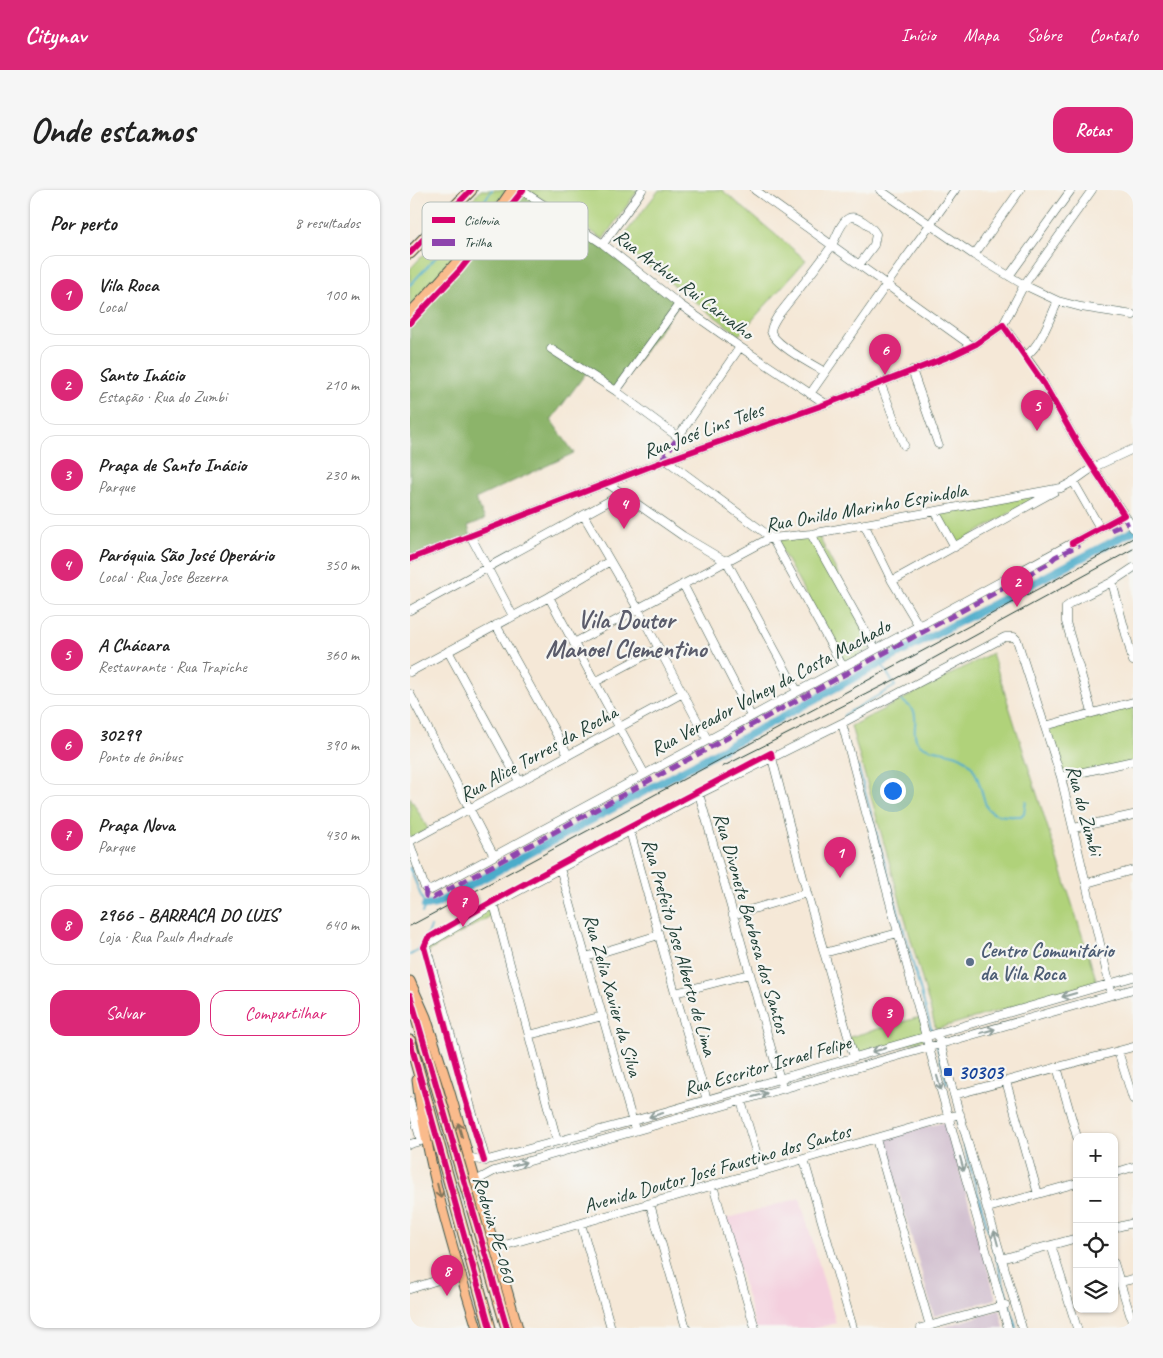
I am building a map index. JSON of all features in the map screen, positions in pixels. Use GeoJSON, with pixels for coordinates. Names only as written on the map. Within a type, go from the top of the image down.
{"type":"FeatureCollection","features":[{"type":"Feature","properties":{"kind":"highway"},"geometry":{"type":"LineString","coordinates":[[459,202],[471,190]]}},
{"type":"Feature","properties":{"kind":"highway"},"geometry":{"type":"LineString","coordinates":[[505,202],[513,190]]}},
{"type":"Feature","properties":{"kind":"highway"},"geometry":{"type":"LineString","coordinates":[[410,253],[422,241]]}},
{"type":"Feature","properties":{"kind":"highway"},"geometry":{"type":"LineString","coordinates":[[410,314],[461,260]]}},
{"type":"Feature","properties":{"kind":"highway","name":"Rodovia PE-060"},"geometry":{"type":"LineString","coordinates":[[410,996],[508,1328]]}},
{"type":"Feature","properties":{"kind":"highway","name":"Rodovia PE-060"},"geometry":{"type":"LineString","coordinates":[[410,1041],[490,1328]]}},
{"type":"Feature","properties":{"kind":"main road"},"geometry":{"type":"LineString","coordinates":[[410,981],[426,1016],[518,1328]]}},
{"type":"Feature","properties":{"kind":"main road"},"geometry":{"type":"LineString","coordinates":[[414,1057],[423,1140],[477,1328]]}},
{"type":"Feature","properties":{"kind":"street","name":"Rua Arthur Rui Carvalho"},"geometry":{"type":"LineString","coordinates":[[521,190],[539,202]]}},
{"type":"Feature","properties":{"kind":"street"},"geometry":{"type":"LineString","coordinates":[[603,244],[642,190]]}},
{"type":"Feature","properties":{"kind":"street"},"geometry":{"type":"LineString","coordinates":[[755,190],[972,346]]}},
{"type":"Feature","properties":{"kind":"street"},"geometry":{"type":"LineString","coordinates":[[880,190],[930,226],[1024,285],[1058,301],[1081,308],[1133,315]]}},
{"type":"Feature","properties":{"kind":"street"},"geometry":{"type":"LineString","coordinates":[[810,394],[955,190]]}},
{"type":"Feature","properties":{"kind":"street"},"geometry":{"type":"LineString","coordinates":[[974,255],[1020,190]]}},
{"type":"Feature","properties":{"kind":"street"},"geometry":{"type":"LineString","coordinates":[[1009,276],[1071,190]]}},
{"type":"Feature","properties":{"kind":"street"},"geometry":{"type":"LineString","coordinates":[[1092,190],[1024,285],[1004,325],[1049,392],[1092,468],[1130,520]]}},
{"type":"Feature","properties":{"kind":"street"},"geometry":{"type":"LineString","coordinates":[[825,372],[773,337],[772,327],[777,317],[832,245],[846,219],[854,216],[874,230],[876,234],[874,245],[859,265]]}},
{"type":"Feature","properties":{"kind":"street","name":"Rua Arthur Rui Carvalho"},"geometry":{"type":"LineString","coordinates":[[588,234],[679,304],[826,404]]}},
{"type":"Feature","properties":{"kind":"street"},"geometry":{"type":"LineString","coordinates":[[1026,356],[1040,339],[1058,301]]}},
{"type":"Feature","properties":{"kind":"street"},"geometry":{"type":"LineString","coordinates":[[616,391],[679,304]]}},
{"type":"Feature","properties":{"kind":"street","name":"Rua José Lins Teles"},"geometry":{"type":"LineString","coordinates":[[410,559],[666,460],[826,404],[972,346],[1004,325]]}},
{"type":"Feature","properties":{"kind":"street"},"geometry":{"type":"LineString","coordinates":[[551,349],[616,391],[678,437],[740,347]]}},
{"type":"Feature","properties":{"kind":"street"},"geometry":{"type":"LineString","coordinates":[[912,370],[938,444]]}},
{"type":"Feature","properties":{"kind":"street"},"geometry":{"type":"LineString","coordinates":[[880,382],[904,445]]}},
{"type":"Feature","properties":{"kind":"street","name":"Rua Onildo Marinho Espindola"},"geometry":{"type":"LineString","coordinates":[[574,643],[725,560],[772,538],[811,534],[1061,488],[1092,468],[1133,449]]}},
{"type":"Feature","properties":{"kind":"street"},"geometry":{"type":"LineString","coordinates":[[666,460],[772,538],[843,667]]}},
{"type":"Feature","properties":{"kind":"street"},"geometry":{"type":"LineString","coordinates":[[1074,481],[1100,528]]}},
{"type":"Feature","properties":{"kind":"street"},"geometry":{"type":"LineString","coordinates":[[607,483],[683,536],[725,560],[798,691]]}},
{"type":"Feature","properties":{"kind":"street"},"geometry":{"type":"LineString","coordinates":[[892,580],[1061,488]]}},
{"type":"Feature","properties":{"kind":"street"},"geometry":{"type":"LineString","coordinates":[[410,610],[622,494]]}},
{"type":"Feature","properties":{"kind":"street"},"geometry":{"type":"LineString","coordinates":[[936,510],[955,547]]}},
{"type":"Feature","properties":{"kind":"street"},"geometry":{"type":"LineString","coordinates":[[584,516],[638,609],[681,694],[707,739]]}},
{"type":"Feature","properties":{"kind":"street","name":"Rua Vereador Volney da Costa Machado"},"geometry":{"type":"LineString","coordinates":[[410,843],[425,888],[432,889],[1100,528],[1130,520]]}},
{"type":"Feature","properties":{"kind":"street"},"geometry":{"type":"LineString","coordinates":[[864,524],[892,580],[919,626]]}},
{"type":"Feature","properties":{"kind":"street"},"geometry":{"type":"LineString","coordinates":[[811,534],[875,649]]}},
{"type":"Feature","properties":{"kind":"street"},"geometry":{"type":"LineString","coordinates":[[470,536],[513,616]]}},
{"type":"Feature","properties":{"kind":"street"},"geometry":{"type":"LineString","coordinates":[[410,672],[549,597],[610,561]]}},
{"type":"Feature","properties":{"kind":"street"},"geometry":{"type":"LineString","coordinates":[[1092,712],[1066,622],[1066,607],[1112,582],[1133,568]]}},
{"type":"Feature","properties":{"kind":"street"},"geometry":{"type":"LineString","coordinates":[[1112,582],[1133,661]]}},
{"type":"Feature","properties":{"kind":"street"},"geometry":{"type":"LineString","coordinates":[[683,584],[751,716]]}},
{"type":"Feature","properties":{"kind":"street"},"geometry":{"type":"LineString","coordinates":[[549,597],[644,774]]}},
{"type":"Feature","properties":{"kind":"street"},"geometry":{"type":"LineString","coordinates":[[496,625],[568,755]]}},
{"type":"Feature","properties":{"kind":"street","name":"Rua do Zumbi"},"geometry":{"type":"LineString","coordinates":[[844,722],[1000,639],[1010,636],[1014,637],[1019,644],[1061,777],[1112,995]]}},
{"type":"Feature","properties":{"kind":"street"},"geometry":{"type":"LineString","coordinates":[[595,682],[658,648]]}},
{"type":"Feature","properties":{"kind":"street"},"geometry":{"type":"LineString","coordinates":[[448,652],[519,781]]}},
{"type":"Feature","properties":{"kind":"street"},"geometry":{"type":"LineString","coordinates":[[410,694],[494,856]]}},
{"type":"Feature","properties":{"kind":"street","name":"Rua Alice Torres da Rocha"},"geometry":{"type":"LineString","coordinates":[[410,843],[519,781],[681,694]]}},
{"type":"Feature","properties":{"kind":"street"},"geometry":{"type":"LineString","coordinates":[[1045,726],[1133,702]]}},
{"type":"Feature","properties":{"kind":"street"},"geometry":{"type":"LineString","coordinates":[[486,1161],[426,946],[430,941],[494,904],[699,794],[844,722],[929,1048],[988,1208],[1001,1259],[1008,1304],[1008,1328]]}},
{"type":"Feature","properties":{"kind":"street"},"geometry":{"type":"LineString","coordinates":[[772,758],[807,893],[854,1058]]}},
{"type":"Feature","properties":{"kind":"street"},"geometry":{"type":"LineString","coordinates":[[1061,777],[1133,762]]}},
{"type":"Feature","properties":{"kind":"street","name":"Rua Divonete Barbosa dos Santos"},"geometry":{"type":"LineString","coordinates":[[699,794],[783,1089]]}},
{"type":"Feature","properties":{"kind":"street"},"geometry":{"type":"LineString","coordinates":[[1074,828],[1133,815]]}},
{"type":"Feature","properties":{"kind":"street","name":"Rua Prefeito Jose Alberto de Lima"},"geometry":{"type":"LineString","coordinates":[[630,831],[707,1100]]}},
{"type":"Feature","properties":{"kind":"street","name":"Rua Zelia Xavier da Silva"},"geometry":{"type":"LineString","coordinates":[[560,868],[636,1131]]}},
{"type":"Feature","properties":{"kind":"street"},"geometry":{"type":"LineString","coordinates":[[1087,883],[1133,870]]}},
{"type":"Feature","properties":{"kind":"street"},"geometry":{"type":"LineString","coordinates":[[733,915],[807,893]]}},
{"type":"Feature","properties":{"kind":"street"},"geometry":{"type":"LineString","coordinates":[[494,904],[557,1141]]}},
{"type":"Feature","properties":{"kind":"street"},"geometry":{"type":"LineString","coordinates":[[824,953],[898,933]]}},
{"type":"Feature","properties":{"kind":"street"},"geometry":{"type":"LineString","coordinates":[[586,957],[660,935]]}},
{"type":"Feature","properties":{"kind":"street"},"geometry":{"type":"LineString","coordinates":[[675,993],[749,974]]}},
{"type":"Feature","properties":{"kind":"street","name":"Rua Escritor Israel Felipe"},"geometry":{"type":"LineString","coordinates":[[468,1157],[486,1161],[707,1100],[1133,977]]}},
{"type":"Feature","properties":{"kind":"street","name":"Rua Escritor Israel Felipe"},"geometry":{"type":"LineString","coordinates":[[476,1184],[481,1178],[494,1171],[1133,989]]}},
{"type":"Feature","properties":{"kind":"street"},"geometry":{"type":"LineString","coordinates":[[529,1035],[603,1016]]}},
{"type":"Feature","properties":{"kind":"street"},"geometry":{"type":"LineString","coordinates":[[938,1034],[954,1095],[954,1115],[1008,1304],[1022,1328]]}},
{"type":"Feature","properties":{"kind":"street"},"geometry":{"type":"LineString","coordinates":[[954,1095],[1133,1047]]}},
{"type":"Feature","properties":{"kind":"street"},"geometry":{"type":"LineString","coordinates":[[1118,1050],[1133,1100]]}},
{"type":"Feature","properties":{"kind":"street"},"geometry":{"type":"LineString","coordinates":[[1057,1067],[1076,1133]]}},
{"type":"Feature","properties":{"kind":"street"},"geometry":{"type":"LineString","coordinates":[[1006,1081],[1038,1194]]}},
{"type":"Feature","properties":{"kind":"street"},"geometry":{"type":"LineString","coordinates":[[454,1106],[467,1098]]}},
{"type":"Feature","properties":{"kind":"street"},"geometry":{"type":"LineString","coordinates":[[741,1100],[762,1172]]}},
{"type":"Feature","properties":{"kind":"street"},"geometry":{"type":"LineString","coordinates":[[410,1102],[423,1140],[410,1144]]}},
{"type":"Feature","properties":{"kind":"street","name":"Avenida Doutor José Faustino dos Santos"},"geometry":{"type":"LineString","coordinates":[[495,1248],[954,1115]]}},
{"type":"Feature","properties":{"kind":"street"},"geometry":{"type":"LineString","coordinates":[[876,1138],[930,1326]]}},
{"type":"Feature","properties":{"kind":"street"},"geometry":{"type":"LineString","coordinates":[[804,1160],[853,1328]]}},
{"type":"Feature","properties":{"kind":"street"},"geometry":{"type":"LineString","coordinates":[[1118,1171],[1133,1167]]}},
{"type":"Feature","properties":{"kind":"street"},"geometry":{"type":"LineString","coordinates":[[988,1208],[1073,1184]]}},
{"type":"Feature","properties":{"kind":"street"},"geometry":{"type":"LineString","coordinates":[[713,1186],[754,1328]]}},
{"type":"Feature","properties":{"kind":"street"},"geometry":{"type":"LineString","coordinates":[[650,1204],[686,1328]]}},
{"type":"Feature","properties":{"kind":"street"},"geometry":{"type":"LineString","coordinates":[[1118,1227],[1133,1223]]}},
{"type":"Feature","properties":{"kind":"street"},"geometry":{"type":"LineString","coordinates":[[581,1224],[611,1328]]}},
{"type":"Feature","properties":{"kind":"street"},"geometry":{"type":"LineString","coordinates":[[1001,1259],[1073,1239]]}},
{"type":"Feature","properties":{"kind":"street"},"geometry":{"type":"LineString","coordinates":[[1052,1245],[1077,1328]]}},
{"type":"Feature","properties":{"kind":"street"},"geometry":{"type":"LineString","coordinates":[[1116,1268],[1133,1324]]}},
{"type":"Feature","properties":{"kind":"street"},"geometry":{"type":"LineString","coordinates":[[410,1289],[460,1273]]}},
{"type":"Feature","properties":{"kind":"street"},"geometry":{"type":"LineString","coordinates":[[1120,1282],[1133,1279]]}},
{"type":"Feature","properties":{"kind":"street"},"geometry":{"type":"LineString","coordinates":[[921,1328],[1008,1304]]}},
{"type":"Feature","properties":{"kind":"shaded area"},"geometry":{"type":"Polygon","coordinates":[[[946,1122],[996,1299],[934,1316],[883,1137],[946,1122]]]}},
{"type":"Feature","properties":{"kind":"shaded area"},"geometry":{"type":"Polygon","coordinates":[[[800,1198],[836,1323],[817,1328],[756,1328],[725,1219],[800,1198]]]}},
{"type":"Feature","properties":{"kind":"shaded area"},"geometry":{"type":"Polygon","coordinates":[[[1000,1310],[1004,1328],[940,1328],[1000,1310]]]}},
{"type":"Feature","properties":{"kind":"green space"},"geometry":{"type":"Polygon","coordinates":[[[481,190],[506,190],[497,202],[470,202],[481,190]]]}},
{"type":"Feature","properties":{"kind":"green space"},"geometry":{"type":"Polygon","coordinates":[[[513,190],[521,190],[539,202],[503,202],[513,190]]]}},
{"type":"Feature","properties":{"kind":"green space"},"geometry":{"type":"Polygon","coordinates":[[[528,190],[638,190],[603,239],[588,229],[588,202],[546,202],[528,190]]]}},
{"type":"Feature","properties":{"kind":"green space"},"geometry":{"type":"Polygon","coordinates":[[[659,190],[722,190],[806,260],[739,335],[618,243],[659,190]]]}},
{"type":"Feature","properties":{"kind":"green space"},"geometry":{"type":"Polygon","coordinates":[[[588,234],[679,304],[616,390],[586,373],[551,420],[574,453],[475,499],[485,519],[468,526],[471,537],[410,559],[410,314],[455,260],[588,260],[588,234]]]}},
{"type":"Feature","properties":{"kind":"green space"},"geometry":{"type":"Polygon","coordinates":[[[422,256],[422,260],[453,260],[439,277],[410,306],[410,269],[422,256]]]}},
{"type":"Feature","properties":{"kind":"green space"},"geometry":{"type":"Polygon","coordinates":[[[1043,493],[955,546],[937,511],[1043,493]]]}},
{"type":"Feature","properties":{"kind":"green space"},"geometry":{"type":"Polygon","coordinates":[[[817,533],[875,646],[844,665],[775,538],[817,533]]]}},
{"type":"Feature","properties":{"kind":"green space"},"geometry":{"type":"Polygon","coordinates":[[[992,653],[1097,982],[936,1029],[851,726],[992,653]]]}},
{"type":"Feature","properties":{"kind":"green space"},"geometry":{"type":"Polygon","coordinates":[[[1133,706],[1133,766],[1062,780],[1047,728],[1133,706]]]}},
{"type":"Feature","properties":{"kind":"green space"},"geometry":{"type":"Polygon","coordinates":[[[410,797],[428,829],[410,839],[410,797]]]}},
{"type":"Feature","properties":{"kind":"green space"},"geometry":{"type":"Polygon","coordinates":[[[494,904],[496,913],[427,952],[427,944],[494,904]]]}},
{"type":"Feature","properties":{"kind":"green space"},"geometry":{"type":"Polygon","coordinates":[[[920,1017],[926,1039],[856,1058],[850,1037],[920,1017]]]}},
{"type":"Feature","properties":{"kind":"waterway"},"geometry":{"type":"LineString","coordinates":[[483,202],[492,190]]}},
{"type":"Feature","properties":{"kind":"waterway"},"geometry":{"type":"LineString","coordinates":[[410,285],[433,260]]}},
{"type":"Feature","properties":{"kind":"waterway"},"geometry":{"type":"LineString","coordinates":[[425,906],[436,904],[902,652],[1133,531]]}},
{"type":"Feature","properties":{"kind":"waterway"},"geometry":{"type":"LineString","coordinates":[[845,719],[844,715],[895,686],[881,663]]}},
{"type":"Feature","properties":{"kind":"waterway"},"geometry":{"type":"LineString","coordinates":[[901,700],[915,714],[915,737],[921,745],[955,754],[967,761],[971,766],[977,777],[987,808],[1002,816],[1021,816],[1024,813],[1026,801]]}},
{"type":"Feature","properties":{"kind":"waterway"},"geometry":{"type":"LineString","coordinates":[[858,767],[932,1032]]}},
{"type":"Feature","properties":{"kind":"waterway"},"geometry":{"type":"LineString","coordinates":[[410,868],[425,906],[422,913]]}},
{"type":"Feature","properties":{"kind":"waterway"},"geometry":{"type":"LineString","coordinates":[[410,955],[419,950],[431,927]]}},
{"type":"Feature","properties":{"kind":"waterway"},"geometry":{"type":"LineString","coordinates":[[937,1046],[947,1083]]}},
{"type":"Feature","properties":{"kind":"waterway"},"geometry":{"type":"LineString","coordinates":[[958,1123],[1016,1328]]}},
{"type":"Feature","properties":{"kind":"tram line"},"geometry":{"type":"LineString","coordinates":[[410,926],[1133,538]]}},
{"type":"Feature","properties":{"kind":"tram line"},"geometry":{"type":"LineString","coordinates":[[722,767],[894,680],[1133,549]]}},
{"type":"Feature","properties":{"kind":"marked path"},"geometry":{"type":"LineString","coordinates":[[661,461],[678,437]]}},
{"type":"Feature","properties":{"kind":"marked path"},"geometry":{"type":"LineString","coordinates":[[1111,530],[1129,522]]}},
{"type":"Feature","properties":{"kind":"marked path"},"geometry":{"type":"LineString","coordinates":[[425,888],[426,896],[433,898],[1048,564],[1055,557],[1079,545]]}},
{"type":"Feature","properties":{"kind":"cycle path"},"geometry":{"type":"LineString","coordinates":[[459,202],[471,190]]}},
{"type":"Feature","properties":{"kind":"cycle path"},"geometry":{"type":"LineString","coordinates":[[514,202],[523,190]]}},
{"type":"Feature","properties":{"kind":"cycle path"},"geometry":{"type":"LineString","coordinates":[[410,253],[422,241]]}},
{"type":"Feature","properties":{"kind":"cycle path"},"geometry":{"type":"LineString","coordinates":[[410,323],[468,260]]}},
{"type":"Feature","properties":{"kind":"cycle path"},"geometry":{"type":"LineString","coordinates":[[410,559],[659,463],[826,404],[953,355],[976,344],[1003,325],[1044,384],[1079,446],[1124,515],[1072,543]]}},
{"type":"Feature","properties":{"kind":"cycle path"},"geometry":{"type":"LineString","coordinates":[[484,1161],[465,1099],[424,947],[428,938],[556,867],[771,753],[772,758]]}},
{"type":"Feature","properties":{"kind":"cycle path"},"geometry":{"type":"LineString","coordinates":[[410,995],[507,1328]]}},
{"type":"Feature","properties":{"kind":"cycle path"},"geometry":{"type":"LineString","coordinates":[[410,1041],[490,1328]]}},
{"type":"Feature","properties":{"kind":"place","name":"30299"},"geometry":{"type":"Point","coordinates":[885,375]}},
{"type":"Feature","properties":{"kind":"place","name":"A Chácara"},"geometry":{"type":"Point","coordinates":[1037,431]}},
{"type":"Feature","properties":{"kind":"place","name":"Paróquia São José Operário"},"geometry":{"type":"Point","coordinates":[624,529]}},
{"type":"Feature","properties":{"kind":"place","name":"Santo Inácio"},"geometry":{"type":"Point","coordinates":[1017,607]}},
{"type":"Feature","properties":{"kind":"place","name":"Vila Roca"},"geometry":{"type":"Point","coordinates":[840,878]}},
{"type":"Feature","properties":{"kind":"place","name":"Praça Nova"},"geometry":{"type":"Point","coordinates":[463,927]}},
{"type":"Feature","properties":{"kind":"place","name":"Centro Comunitário da Vila Roca"},"geometry":{"type":"Point","coordinates":[970,962]}},
{"type":"Feature","properties":{"kind":"place","name":"Praça de Santo Inácio"},"geometry":{"type":"Point","coordinates":[888,1038]}},
{"type":"Feature","properties":{"kind":"place","name":"30303"},"geometry":{"type":"Point","coordinates":[948,1072]}},
{"type":"Feature","properties":{"kind":"place","name":"2966 - BARRACA DO LUIS"},"geometry":{"type":"Point","coordinates":[447,1296]}},
{"type":"Feature","properties":{"kind":"district","name":"Vila Doutor Manoel Clementino"},"geometry":{"type":"Point","coordinates":[626,634]}}]}
